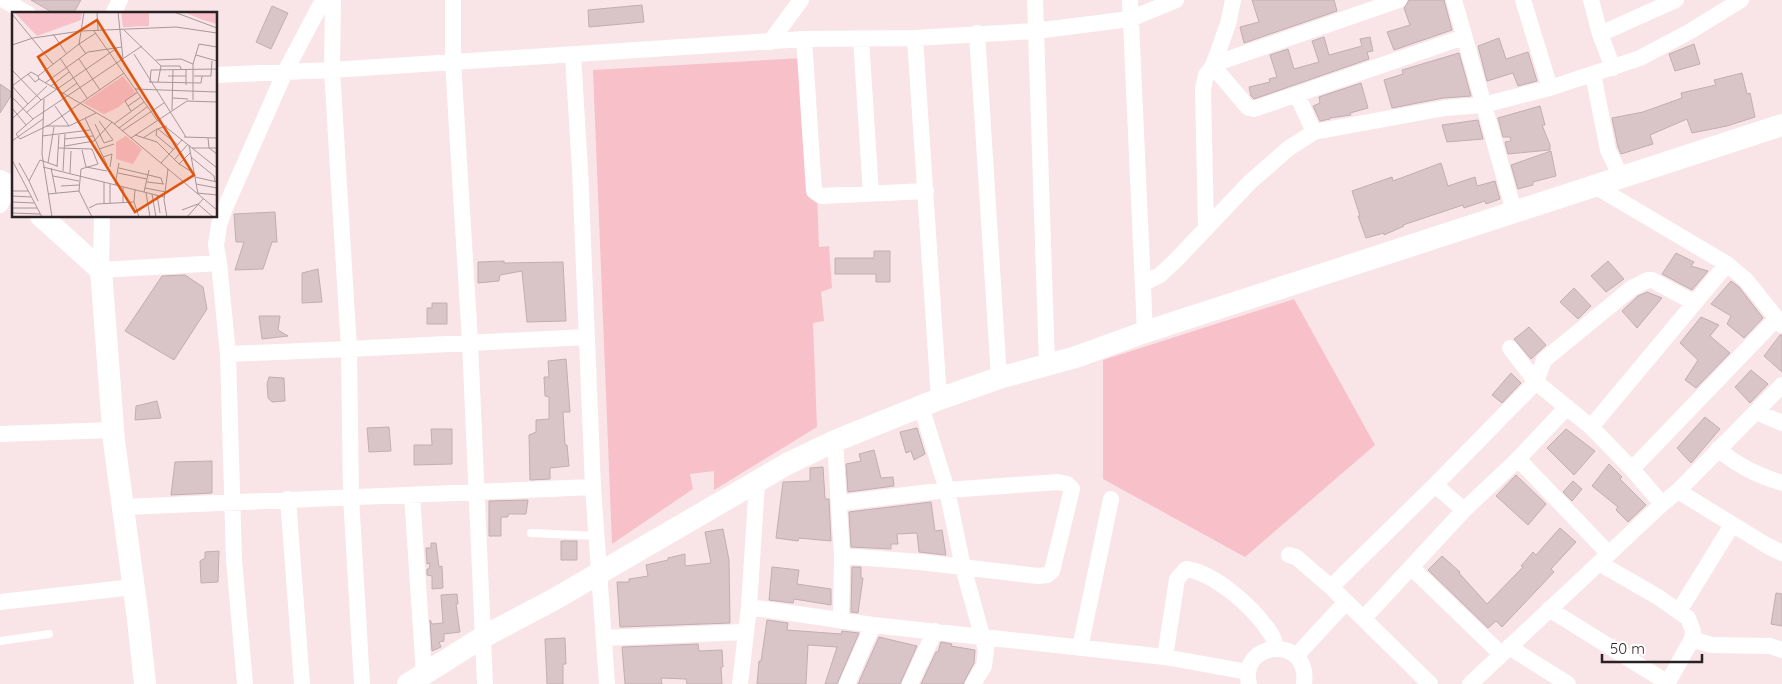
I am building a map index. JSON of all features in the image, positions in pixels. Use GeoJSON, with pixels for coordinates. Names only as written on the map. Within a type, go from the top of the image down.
{"type":"FeatureCollection","features":[{"type":"Feature","properties":{"kind":"main road"},"geometry":{"type":"LineString","coordinates":[[416,679],[483,637],[553,600],[787,464],[835,441],[930,402],[1782,125]]}},
{"type":"Feature","properties":{"kind":"main road"},"geometry":{"type":"LineString","coordinates":[[43,218],[102,270],[113,430],[145,684]]}},
{"type":"Feature","properties":{"kind":"street"},"geometry":{"type":"LineString","coordinates":[[4,0],[25,12]]}},
{"type":"Feature","properties":{"kind":"street"},"geometry":{"type":"LineString","coordinates":[[114,12],[120,0]]}},
{"type":"Feature","properties":{"kind":"street"},"geometry":{"type":"LineString","coordinates":[[245,684],[234,560],[228,354],[216,245],[218,225],[285,72],[323,0]]}},
{"type":"Feature","properties":{"kind":"street"},"geometry":{"type":"LineString","coordinates":[[333,0],[332,70],[348,350],[352,497],[362,684]]}},
{"type":"Feature","properties":{"kind":"street"},"geometry":{"type":"LineString","coordinates":[[453,0],[453,62],[470,342],[485,684]]}},
{"type":"Feature","properties":{"kind":"street"},"geometry":{"type":"LineString","coordinates":[[770,42],[801,0]]}},
{"type":"Feature","properties":{"kind":"street"},"geometry":{"type":"LineString","coordinates":[[1035,0],[1047,365]]}},
{"type":"Feature","properties":{"kind":"street"},"geometry":{"type":"LineString","coordinates":[[1130,0],[1145,332]]}},
{"type":"Feature","properties":{"kind":"street"},"geometry":{"type":"LineString","coordinates":[[218,75],[574,56],[804,39],[915,38],[1035,31],[1130,20],[1176,0]]}},
{"type":"Feature","properties":{"kind":"street"},"geometry":{"type":"LineString","coordinates":[[1206,229],[1203,89],[1204,82],[1214,65],[1228,24],[1233,0]]}},
{"type":"Feature","properties":{"kind":"street"},"geometry":{"type":"LineString","coordinates":[[1214,65],[1399,0]]}},
{"type":"Feature","properties":{"kind":"street"},"geometry":{"type":"LineString","coordinates":[[1454,0],[1514,211]]}},
{"type":"Feature","properties":{"kind":"street"},"geometry":{"type":"LineString","coordinates":[[1523,0],[1550,88]]}},
{"type":"Feature","properties":{"kind":"street"},"geometry":{"type":"LineString","coordinates":[[1591,0],[1600,34],[1613,68]]}},
{"type":"Feature","properties":{"kind":"street"},"geometry":{"type":"LineString","coordinates":[[1600,34],[1676,0]]}},
{"type":"Feature","properties":{"kind":"street"},"geometry":{"type":"LineString","coordinates":[[1144,283],[1160,275],[1250,182],[1289,148],[1314,132],[1445,108],[1483,105],[1550,88],[1640,58],[1689,32],[1741,0]]}},
{"type":"Feature","properties":{"kind":"street"},"geometry":{"type":"LineString","coordinates":[[977,34],[999,378]]}},
{"type":"Feature","properties":{"kind":"street"},"geometry":{"type":"LineString","coordinates":[[1214,65],[1249,108],[1254,109],[1464,37]]}},
{"type":"Feature","properties":{"kind":"street"},"geometry":{"type":"LineString","coordinates":[[915,38],[926,191],[930,402],[963,566],[986,650],[984,666],[974,684]]}},
{"type":"Feature","properties":{"kind":"street"},"geometry":{"type":"LineString","coordinates":[[804,39],[814,191],[821,196],[926,191]]}},
{"type":"Feature","properties":{"kind":"street"},"geometry":{"type":"LineString","coordinates":[[861,39],[870,194]]}},
{"type":"Feature","properties":{"kind":"street"},"geometry":{"type":"LineString","coordinates":[[574,56],[593,487],[607,684]]}},
{"type":"Feature","properties":{"kind":"street"},"geometry":{"type":"LineString","coordinates":[[1593,74],[1608,150],[1621,177]]}},
{"type":"Feature","properties":{"kind":"street"},"geometry":{"type":"LineString","coordinates":[[1297,95],[1314,132]]}},
{"type":"Feature","properties":{"kind":"street"},"geometry":{"type":"LineString","coordinates":[[1594,186],[1727,264],[1746,280],[1780,322],[1632,469]]}},
{"type":"Feature","properties":{"kind":"street"},"geometry":{"type":"LineString","coordinates":[[102,218],[102,270],[219,263]]}},
{"type":"Feature","properties":{"kind":"street"},"geometry":{"type":"LineString","coordinates":[[1591,427],[1727,264]]}},
{"type":"Feature","properties":{"kind":"street"},"geometry":{"type":"LineString","coordinates":[[1331,587],[1536,382],[1544,360],[1632,288],[1652,280],[1695,303]]}},
{"type":"Feature","properties":{"kind":"street"},"geometry":{"type":"LineString","coordinates":[[228,354],[348,350],[587,337]]}},
{"type":"Feature","properties":{"kind":"street"},"geometry":{"type":"LineString","coordinates":[[1510,348],[1536,382],[1591,427],[1632,469],[1662,504]]}},
{"type":"Feature","properties":{"kind":"street"},"geometry":{"type":"LineString","coordinates":[[1470,684],[1662,504],[1678,492],[1782,385]]}},
{"type":"Feature","properties":{"kind":"street"},"geometry":{"type":"LineString","coordinates":[[1364,618],[1464,510],[1518,460],[1567,407]]}},
{"type":"Feature","properties":{"kind":"street"},"geometry":{"type":"LineString","coordinates":[[1756,412],[1782,423]]}},
{"type":"Feature","properties":{"kind":"street"},"geometry":{"type":"LineString","coordinates":[[0,434],[113,430]]}},
{"type":"Feature","properties":{"kind":"street"},"geometry":{"type":"LineString","coordinates":[[835,441],[842,556],[841,621]]}},
{"type":"Feature","properties":{"kind":"street"},"geometry":{"type":"LineString","coordinates":[[1718,449],[1732,461],[1753,473],[1782,483]]}},
{"type":"Feature","properties":{"kind":"street"},"geometry":{"type":"LineString","coordinates":[[1518,460],[1604,559],[1688,618],[1693,631],[1692,639],[1668,684],[1549,609]]}},
{"type":"Feature","properties":{"kind":"street"},"geometry":{"type":"LineString","coordinates":[[740,684],[757,482]]}},
{"type":"Feature","properties":{"kind":"street"},"geometry":{"type":"LineString","coordinates":[[839,503],[947,490],[1058,482],[1067,484],[1072,489],[1052,571],[1047,575],[1038,576],[963,566],[842,556]]}},
{"type":"Feature","properties":{"kind":"street"},"geometry":{"type":"LineString","coordinates":[[1435,485],[1464,510]]}},
{"type":"Feature","properties":{"kind":"street"},"geometry":{"type":"LineString","coordinates":[[124,507],[593,487]]}},
{"type":"Feature","properties":{"kind":"street"},"geometry":{"type":"LineString","coordinates":[[1678,492],[1782,553]]}},
{"type":"Feature","properties":{"kind":"street"},"geometry":{"type":"LineString","coordinates":[[412,495],[416,679]]}},
{"type":"Feature","properties":{"kind":"street"},"geometry":{"type":"LineString","coordinates":[[288,499],[302,684]]}},
{"type":"Feature","properties":{"kind":"street"},"geometry":{"type":"LineString","coordinates":[[1080,648],[1111,499]]}},
{"type":"Feature","properties":{"kind":"street"},"geometry":{"type":"LineString","coordinates":[[1679,611],[1732,525]]}},
{"type":"Feature","properties":{"kind":"street"},"geometry":{"type":"LineString","coordinates":[[1289,555],[1296,557],[1331,587],[1430,684]]}},
{"type":"Feature","properties":{"kind":"street"},"geometry":{"type":"LineString","coordinates":[[1412,568],[1505,650],[1568,684]]}},
{"type":"Feature","properties":{"kind":"street"},"geometry":{"type":"LineString","coordinates":[[1165,656],[1177,579],[1186,569],[1194,570],[1213,580],[1243,601],[1272,635],[1276,648]]}},
{"type":"Feature","properties":{"kind":"street"},"geometry":{"type":"LineString","coordinates":[[0,602],[133,587]]}},
{"type":"Feature","properties":{"kind":"street"},"geometry":{"type":"LineString","coordinates":[[1296,656],[1346,602]]}},
{"type":"Feature","properties":{"kind":"street"},"geometry":{"type":"LineString","coordinates":[[748,606],[873,625],[1165,656],[1248,678],[1251,662],[1266,650],[1276,648],[1296,656],[1309,682]]}},
{"type":"Feature","properties":{"kind":"street"},"geometry":{"type":"LineString","coordinates":[[847,684],[873,625]]}},
{"type":"Feature","properties":{"kind":"street"},"geometry":{"type":"LineString","coordinates":[[910,684],[935,631]]}},
{"type":"Feature","properties":{"kind":"street"},"geometry":{"type":"LineString","coordinates":[[604,638],[744,632]]}},
{"type":"Feature","properties":{"kind":"street"},"geometry":{"type":"LineString","coordinates":[[1692,639],[1711,645],[1770,646],[1782,650]]}},
{"type":"Feature","properties":{"kind":"lane"},"geometry":{"type":"LineString","coordinates":[[531,533],[597,536]]}},
{"type":"Feature","properties":{"kind":"lane"},"geometry":{"type":"LineString","coordinates":[[0,641],[49,634]]}},
{"type":"Feature","properties":{"kind":"shaded area"},"geometry":{"type":"Polygon","coordinates":[[[803,58],[817,194],[819,247],[829,246],[832,288],[821,292],[824,321],[813,323],[817,427],[714,490],[714,471],[690,474],[693,489],[612,544],[593,70],[803,58]]]}},
{"type":"Feature","properties":{"kind":"shaded area"},"geometry":{"type":"Polygon","coordinates":[[[1294,299],[1375,445],[1245,557],[1103,479],[1103,360],[1294,299]]]}},
{"type":"Feature","properties":{"kind":"building"},"geometry":{"type":"Polygon","coordinates":[[[31,0],[81,0],[74,12],[52,12],[31,0]]]}},
{"type":"Feature","properties":{"kind":"building"},"geometry":{"type":"Polygon","coordinates":[[[1252,0],[1334,0],[1337,11],[1244,43],[1240,27],[1259,22],[1252,0]]]}},
{"type":"Feature","properties":{"kind":"building"},"geometry":{"type":"Polygon","coordinates":[[[1409,0],[1444,0],[1452,30],[1394,50],[1387,32],[1410,25],[1404,8],[1409,0]]]}},
{"type":"Feature","properties":{"kind":"building"},"geometry":{"type":"Polygon","coordinates":[[[642,5],[644,22],[589,27],[588,10],[642,5]]]}},
{"type":"Feature","properties":{"kind":"building"},"geometry":{"type":"Polygon","coordinates":[[[272,6],[288,13],[271,49],[256,42],[272,6]]]}},
{"type":"Feature","properties":{"kind":"building"},"geometry":{"type":"Polygon","coordinates":[[[1324,37],[1329,55],[1362,46],[1360,39],[1370,37],[1373,51],[1367,52],[1369,59],[1254,99],[1251,96],[1249,87],[1270,82],[1269,79],[1277,77],[1270,55],[1288,49],[1294,69],[1319,62],[1312,41],[1324,37]]]}},
{"type":"Feature","properties":{"kind":"building"},"geometry":{"type":"Polygon","coordinates":[[[1499,38],[1506,59],[1528,52],[1537,81],[1518,86],[1513,73],[1487,81],[1478,46],[1499,38]]]}},
{"type":"Feature","properties":{"kind":"building"},"geometry":{"type":"Polygon","coordinates":[[[1694,44],[1700,64],[1675,71],[1669,54],[1694,44]]]}},
{"type":"Feature","properties":{"kind":"building"},"geometry":{"type":"Polygon","coordinates":[[[1459,53],[1471,96],[1443,98],[1392,108],[1384,80],[1403,74],[1402,70],[1459,53]]]}},
{"type":"Feature","properties":{"kind":"building"},"geometry":{"type":"Polygon","coordinates":[[[1742,73],[1747,94],[1750,93],[1755,117],[1727,126],[1692,133],[1687,119],[1650,135],[1653,144],[1621,154],[1612,118],[1643,112],[1682,98],[1681,93],[1716,85],[1714,80],[1742,73]]]}},
{"type":"Feature","properties":{"kind":"building"},"geometry":{"type":"Polygon","coordinates":[[[1361,83],[1368,108],[1350,113],[1351,115],[1320,121],[1313,106],[1320,103],[1319,97],[1361,83]]]}},
{"type":"Feature","properties":{"kind":"building"},"geometry":{"type":"Polygon","coordinates":[[[0,84],[12,92],[12,95],[0,113],[0,84]]]}},
{"type":"Feature","properties":{"kind":"building"},"geometry":{"type":"Polygon","coordinates":[[[1540,106],[1545,125],[1542,125],[1550,145],[1550,150],[1508,154],[1505,142],[1511,141],[1510,137],[1503,137],[1498,118],[1540,106]]]}},
{"type":"Feature","properties":{"kind":"building"},"geometry":{"type":"Polygon","coordinates":[[[1478,120],[1483,139],[1447,142],[1442,125],[1478,120]]]}},
{"type":"Feature","properties":{"kind":"building"},"geometry":{"type":"Polygon","coordinates":[[[1551,151],[1556,176],[1533,182],[1533,185],[1518,189],[1511,165],[1551,151]]]}},
{"type":"Feature","properties":{"kind":"building"},"geometry":{"type":"Polygon","coordinates":[[[1441,163],[1448,186],[1475,177],[1477,186],[1495,181],[1500,199],[1486,204],[1485,201],[1464,208],[1463,205],[1403,225],[1384,235],[1384,233],[1366,238],[1352,191],[1392,177],[1393,181],[1441,163]]]}},
{"type":"Feature","properties":{"kind":"building"},"geometry":{"type":"Polygon","coordinates":[[[275,212],[277,242],[272,242],[263,269],[235,270],[244,242],[236,242],[234,214],[275,212]]]}},
{"type":"Feature","properties":{"kind":"building"},"geometry":{"type":"Polygon","coordinates":[[[874,251],[890,251],[890,282],[876,282],[876,274],[835,274],[835,258],[874,258],[874,251]]]}},
{"type":"Feature","properties":{"kind":"building"},"geometry":{"type":"Polygon","coordinates":[[[1676,253],[1694,262],[1691,266],[1708,271],[1692,290],[1662,274],[1676,253]]]}},
{"type":"Feature","properties":{"kind":"building"},"geometry":{"type":"Polygon","coordinates":[[[504,261],[504,263],[563,262],[566,321],[527,322],[522,271],[500,275],[499,281],[478,283],[478,262],[504,261]]]}},
{"type":"Feature","properties":{"kind":"building"},"geometry":{"type":"Polygon","coordinates":[[[1608,261],[1624,279],[1606,292],[1591,276],[1608,261]]]}},
{"type":"Feature","properties":{"kind":"building"},"geometry":{"type":"Polygon","coordinates":[[[318,269],[322,302],[302,303],[302,273],[318,269]]]}},
{"type":"Feature","properties":{"kind":"building"},"geometry":{"type":"Polygon","coordinates":[[[185,275],[203,287],[207,309],[174,360],[125,331],[162,276],[185,275]]]}},
{"type":"Feature","properties":{"kind":"building"},"geometry":{"type":"Polygon","coordinates":[[[1731,281],[1739,287],[1763,318],[1744,338],[1727,324],[1731,316],[1711,304],[1731,281]]]}},
{"type":"Feature","properties":{"kind":"building"},"geometry":{"type":"Polygon","coordinates":[[[1574,288],[1591,306],[1578,319],[1560,302],[1574,288]]]}},
{"type":"Feature","properties":{"kind":"building"},"geometry":{"type":"Polygon","coordinates":[[[1647,292],[1662,298],[1637,328],[1622,311],[1638,296],[1647,292]]]}},
{"type":"Feature","properties":{"kind":"building"},"geometry":{"type":"Polygon","coordinates":[[[432,303],[447,303],[447,324],[427,324],[427,308],[432,308],[432,303]]]}},
{"type":"Feature","properties":{"kind":"building"},"geometry":{"type":"Polygon","coordinates":[[[259,316],[280,316],[278,330],[288,336],[262,339],[259,316]]]}},
{"type":"Feature","properties":{"kind":"building"},"geometry":{"type":"Polygon","coordinates":[[[1701,317],[1719,325],[1710,336],[1730,353],[1696,388],[1685,380],[1698,360],[1680,343],[1701,317]]]}},
{"type":"Feature","properties":{"kind":"building"},"geometry":{"type":"Polygon","coordinates":[[[1529,327],[1546,345],[1531,359],[1514,339],[1529,327]]]}},
{"type":"Feature","properties":{"kind":"building"},"geometry":{"type":"Polygon","coordinates":[[[1780,335],[1782,335],[1782,372],[1764,356],[1780,335]]]}},
{"type":"Feature","properties":{"kind":"building"},"geometry":{"type":"Polygon","coordinates":[[[566,359],[570,412],[563,412],[565,445],[567,445],[569,466],[550,468],[550,479],[530,480],[529,435],[536,432],[536,420],[549,419],[549,397],[545,396],[544,377],[549,377],[548,361],[566,359]]]}},
{"type":"Feature","properties":{"kind":"building"},"geometry":{"type":"Polygon","coordinates":[[[1751,370],[1768,384],[1750,403],[1735,387],[1751,370]]]}},
{"type":"Feature","properties":{"kind":"building"},"geometry":{"type":"Polygon","coordinates":[[[1511,373],[1521,383],[1502,403],[1492,395],[1511,373]]]}},
{"type":"Feature","properties":{"kind":"building"},"geometry":{"type":"Polygon","coordinates":[[[269,377],[284,378],[285,401],[272,402],[268,398],[267,384],[269,377]]]}},
{"type":"Feature","properties":{"kind":"building"},"geometry":{"type":"Polygon","coordinates":[[[157,401],[161,418],[135,420],[136,406],[157,401]]]}},
{"type":"Feature","properties":{"kind":"building"},"geometry":{"type":"Polygon","coordinates":[[[1705,417],[1720,429],[1691,463],[1677,448],[1705,417]]]}},
{"type":"Feature","properties":{"kind":"building"},"geometry":{"type":"Polygon","coordinates":[[[389,427],[391,451],[369,452],[367,428],[389,427]]]}},
{"type":"Feature","properties":{"kind":"building"},"geometry":{"type":"Polygon","coordinates":[[[917,428],[925,454],[914,460],[911,451],[906,453],[900,432],[917,428]]]}},
{"type":"Feature","properties":{"kind":"building"},"geometry":{"type":"Polygon","coordinates":[[[431,429],[452,429],[452,464],[414,465],[414,445],[432,445],[431,429]]]}},
{"type":"Feature","properties":{"kind":"building"},"geometry":{"type":"Polygon","coordinates":[[[1566,429],[1595,451],[1574,475],[1547,448],[1566,429]]]}},
{"type":"Feature","properties":{"kind":"building"},"geometry":{"type":"Polygon","coordinates":[[[874,450],[881,478],[893,477],[894,486],[848,492],[846,464],[861,461],[859,454],[874,450]]]}},
{"type":"Feature","properties":{"kind":"building"},"geometry":{"type":"Polygon","coordinates":[[[212,461],[212,493],[171,495],[175,462],[212,461]]]}},
{"type":"Feature","properties":{"kind":"building"},"geometry":{"type":"Polygon","coordinates":[[[1609,464],[1622,477],[1620,479],[1646,505],[1628,522],[1616,510],[1618,507],[1592,486],[1609,464]]]}},
{"type":"Feature","properties":{"kind":"building"},"geometry":{"type":"Polygon","coordinates":[[[823,467],[825,499],[829,499],[831,541],[799,538],[798,541],[776,538],[783,482],[810,481],[810,468],[823,467]]]}},
{"type":"Feature","properties":{"kind":"building"},"geometry":{"type":"Polygon","coordinates":[[[1516,475],[1546,504],[1528,525],[1496,496],[1516,475]]]}},
{"type":"Feature","properties":{"kind":"building"},"geometry":{"type":"Polygon","coordinates":[[[1573,481],[1582,489],[1572,501],[1563,492],[1573,481]]]}},
{"type":"Feature","properties":{"kind":"building"},"geometry":{"type":"Polygon","coordinates":[[[528,500],[526,514],[508,514],[508,517],[501,517],[501,536],[489,536],[489,501],[528,500]]]}},
{"type":"Feature","properties":{"kind":"building"},"geometry":{"type":"Polygon","coordinates":[[[931,502],[935,531],[942,530],[946,555],[919,552],[917,533],[897,534],[898,544],[891,544],[891,549],[851,547],[849,512],[931,502]]]}},
{"type":"Feature","properties":{"kind":"building"},"geometry":{"type":"Polygon","coordinates":[[[1560,528],[1576,542],[1551,569],[1554,572],[1502,627],[1496,621],[1488,628],[1428,570],[1442,556],[1460,572],[1487,604],[1523,567],[1521,566],[1533,552],[1536,555],[1560,528]]]}},
{"type":"Feature","properties":{"kind":"building"},"geometry":{"type":"Polygon","coordinates":[[[723,529],[729,560],[730,623],[620,627],[617,582],[629,582],[629,579],[648,576],[646,565],[685,554],[685,566],[711,563],[705,532],[723,529]]]}},
{"type":"Feature","properties":{"kind":"building"},"geometry":{"type":"Polygon","coordinates":[[[561,541],[577,541],[577,560],[561,560],[561,541]]]}},
{"type":"Feature","properties":{"kind":"building"},"geometry":{"type":"Polygon","coordinates":[[[431,543],[436,543],[439,567],[442,566],[443,588],[432,589],[432,576],[427,575],[430,563],[427,564],[426,548],[431,548],[431,543]]]}},
{"type":"Feature","properties":{"kind":"building"},"geometry":{"type":"Polygon","coordinates":[[[219,551],[218,582],[201,583],[200,561],[205,558],[205,552],[219,551]]]}},
{"type":"Feature","properties":{"kind":"building"},"geometry":{"type":"Polygon","coordinates":[[[772,567],[799,570],[797,584],[831,589],[831,605],[794,599],[793,603],[769,600],[772,567]]]}},
{"type":"Feature","properties":{"kind":"building"},"geometry":{"type":"Polygon","coordinates":[[[852,567],[861,567],[861,578],[863,578],[858,613],[851,612],[852,567]]]}},
{"type":"Feature","properties":{"kind":"building"},"geometry":{"type":"Polygon","coordinates":[[[1776,593],[1782,594],[1782,626],[1771,624],[1776,593]]]}},
{"type":"Feature","properties":{"kind":"building"},"geometry":{"type":"Polygon","coordinates":[[[457,594],[458,604],[456,604],[460,632],[444,634],[444,641],[439,642],[441,647],[432,651],[430,620],[432,624],[443,623],[441,595],[457,594]]]}},
{"type":"Feature","properties":{"kind":"building"},"geometry":{"type":"Polygon","coordinates":[[[767,620],[788,623],[787,630],[841,634],[842,631],[859,633],[837,684],[825,684],[837,647],[808,645],[806,684],[757,684],[759,661],[761,661],[767,620]]]}},
{"type":"Feature","properties":{"kind":"building"},"geometry":{"type":"Polygon","coordinates":[[[879,637],[917,646],[900,684],[858,684],[879,637]]]}},
{"type":"Feature","properties":{"kind":"building"},"geometry":{"type":"Polygon","coordinates":[[[565,638],[566,664],[563,664],[563,684],[547,684],[545,639],[565,638]]]}},
{"type":"Feature","properties":{"kind":"building"},"geometry":{"type":"Polygon","coordinates":[[[941,642],[952,644],[951,646],[975,650],[974,663],[963,684],[921,684],[936,652],[938,652],[941,642]]]}},
{"type":"Feature","properties":{"kind":"building"},"geometry":{"type":"Polygon","coordinates":[[[698,644],[699,651],[722,650],[722,684],[687,684],[686,679],[661,678],[662,684],[625,684],[622,647],[698,644]]]}}]}
